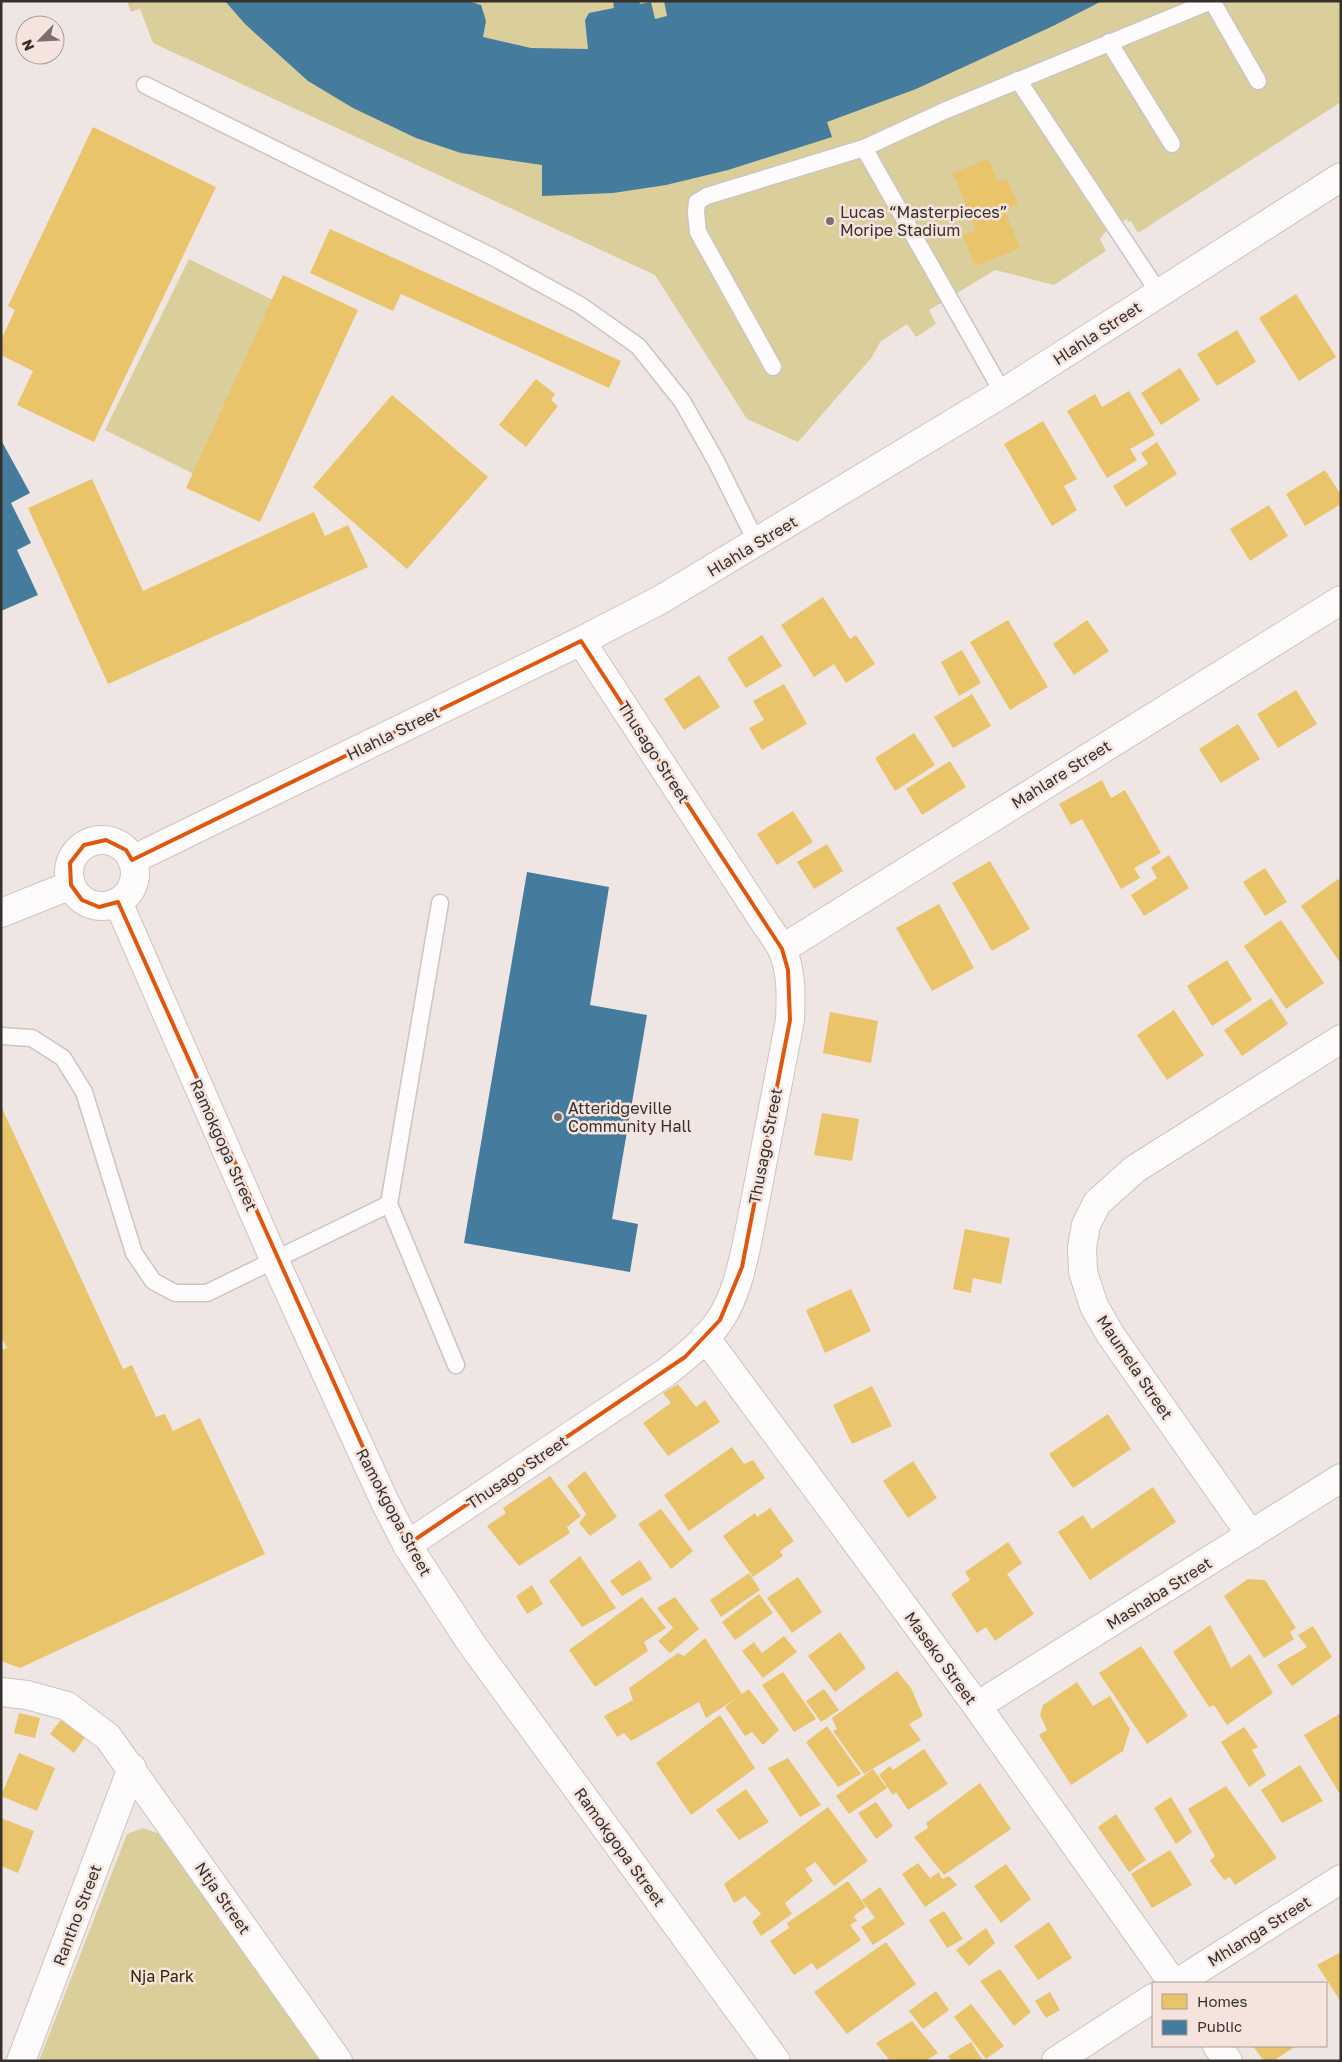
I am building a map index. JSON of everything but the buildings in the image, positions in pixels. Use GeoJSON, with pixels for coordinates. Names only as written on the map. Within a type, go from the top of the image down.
{"type":"FeatureCollection","features":[{"type":"Feature","properties":{"kind":"street","name":"Hlahla Street"},"geometry":{"type":"LineString","coordinates":[[132,860],[581,641],[660,600],[1003,393],[1341,177]]}},
{"type":"Feature","properties":{"kind":"street","name":"Mahlare Street"},"geometry":{"type":"LineString","coordinates":[[782,949],[1341,600]]}},
{"type":"Feature","properties":{"kind":"street","name":"Thusago Street"},"geometry":{"type":"LineString","coordinates":[[407,1545],[665,1373],[706,1337],[720,1320],[733,1293],[744,1258],[790,1020],[791,994],[788,970],[782,949],[581,641]]}},
{"type":"Feature","properties":{"kind":"street"},"geometry":{"type":"LineString","coordinates":[[106,840],[116,843],[126,850],[132,860],[135,876],[133,884],[130,891],[118,902],[100,907],[91,904],[75,893],[71,885],[69,874],[70,862],[84,845],[94,841],[106,840]]}},
{"type":"Feature","properties":{"kind":"street"},"geometry":{"type":"LineString","coordinates":[[1,913],[71,885]]}},
{"type":"Feature","properties":{"kind":"street","name":"Ramokgopa Street"},"geometry":{"type":"LineString","coordinates":[[118,902],[274,1259],[384,1500],[407,1545],[471,1643],[776,2061]]}},
{"type":"Feature","properties":{"kind":"street","name":"Maumela Street"},"geometry":{"type":"LineString","coordinates":[[1251,1535],[1110,1334],[1094,1306],[1083,1272],[1082,1247],[1086,1225],[1097,1203],[1135,1169],[1341,1039]]}},
{"type":"Feature","properties":{"kind":"street","name":"Maseko Street"},"geometry":{"type":"LineString","coordinates":[[706,1337],[976,1706],[1172,1982]]}},
{"type":"Feature","properties":{"kind":"street","name":"Mashaba Street"},"geometry":{"type":"LineString","coordinates":[[976,1706],[1341,1478]]}},
{"type":"Feature","properties":{"kind":"street","name":"Ntja Street"},"geometry":{"type":"LineString","coordinates":[[1,1692],[28,1695],[67,1706],[108,1737],[132,1768],[338,2061]]}},
{"type":"Feature","properties":{"kind":"street","name":"Rantho Street"},"geometry":{"type":"LineString","coordinates":[[21,2061],[132,1768]]}},
{"type":"Feature","properties":{"kind":"street","name":"Mhlanga Street"},"geometry":{"type":"LineString","coordinates":[[1179,1982],[1341,1879]]}},
{"type":"Feature","properties":{"kind":"street"},"geometry":{"type":"LineString","coordinates":[[1056,2061],[1152,1999]]}},
{"type":"Feature","properties":{"kind":"street"},"geometry":{"type":"LineString","coordinates":[[1218,2047],[1228,2061]]}},
{"type":"Feature","properties":{"kind":"lane"},"geometry":{"type":"LineString","coordinates":[[773,367],[698,232],[697,202],[707,196],[864,148],[944,111],[1212,1],[1258,81]]}},
{"type":"Feature","properties":{"kind":"lane"},"geometry":{"type":"LineString","coordinates":[[1109,42],[1172,144]]}},
{"type":"Feature","properties":{"kind":"lane"},"geometry":{"type":"LineString","coordinates":[[1018,80],[1159,293]]}},
{"type":"Feature","properties":{"kind":"lane"},"geometry":{"type":"LineString","coordinates":[[145,85],[493,257],[580,305],[638,346],[682,401],[716,461],[757,543]]}},
{"type":"Feature","properties":{"kind":"lane"},"geometry":{"type":"LineString","coordinates":[[864,148],[1003,393]]}},
{"type":"Feature","properties":{"kind":"lane"},"geometry":{"type":"LineString","coordinates":[[440,903],[389,1204],[456,1365]]}},
{"type":"Feature","properties":{"kind":"lane"},"geometry":{"type":"LineString","coordinates":[[1,1036],[32,1038],[63,1058],[84,1092],[134,1253],[153,1281],[175,1293],[207,1293],[389,1204]]}},
{"type":"Feature","properties":{"kind":"highlighted area"},"geometry":{"type":"Polygon","coordinates":[[[581,641],[782,949],[788,970],[790,1020],[742,1267],[720,1320],[685,1357],[407,1545],[118,902],[99,907],[82,900],[71,885],[70,863],[84,845],[106,840],[126,850],[132,860],[581,641]]]}},
{"type":"Feature","properties":{"kind":"green space","name":"Lucas “Masterpieces” Moripe Stadium"},"geometry":{"type":"Polygon","coordinates":[[[127,1],[1341,1],[1341,102],[1138,233],[1131,221],[1128,222],[1127,219],[1115,225],[1100,239],[1106,251],[1054,285],[995,270],[929,310],[936,324],[916,337],[907,324],[880,342],[872,357],[798,442],[747,419],[655,275],[153,43],[140,9],[131,12],[127,1]]]}},
{"type":"Feature","properties":{"kind":"green space"},"geometry":{"type":"Polygon","coordinates":[[[189,259],[279,303],[196,475],[105,430],[189,259]]]}},
{"type":"Feature","properties":{"kind":"green space","name":"Nja Park"},"geometry":{"type":"Polygon","coordinates":[[[143,1828],[165,1836],[323,2061],[39,2061],[127,1834],[143,1828]]]}},
{"type":"Feature","properties":{"kind":"place","name":"Lucas “Masterpieces” Moripe Stadium"},"geometry":{"type":"Point","coordinates":[830,221]}},
{"type":"Feature","properties":{"kind":"place","name":"Atteridgeville Community Hall"},"geometry":{"type":"Point","coordinates":[558,1117]}}]}
